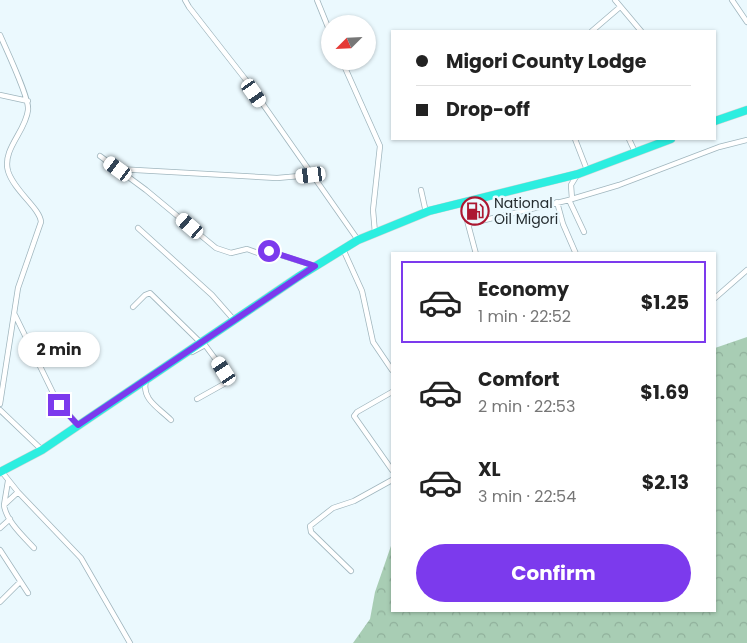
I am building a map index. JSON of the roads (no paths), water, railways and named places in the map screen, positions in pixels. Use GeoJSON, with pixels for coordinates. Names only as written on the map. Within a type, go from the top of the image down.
{"type":"FeatureCollection","features":[{"type":"Feature","properties":{"kind":"highway"},"geometry":{"type":"LineString","coordinates":[[716,121],[747,110]]}},
{"type":"Feature","properties":{"kind":"highway"},"geometry":{"type":"LineString","coordinates":[[3,476],[315,266],[358,240],[429,211],[578,174],[667,140]]}},
{"type":"Feature","properties":{"kind":"street"},"geometry":{"type":"LineString","coordinates":[[186,0],[194,15],[246,80],[358,240]]}},
{"type":"Feature","properties":{"kind":"street"},"geometry":{"type":"LineString","coordinates":[[317,0],[323,15]]}},
{"type":"Feature","properties":{"kind":"street"},"geometry":{"type":"LineString","coordinates":[[615,0],[640,30]]}},
{"type":"Feature","properties":{"kind":"street"},"geometry":{"type":"LineString","coordinates":[[732,0],[747,22]]}},
{"type":"Feature","properties":{"kind":"street"},"geometry":{"type":"LineString","coordinates":[[593,30],[620,7]]}},
{"type":"Feature","properties":{"kind":"street"},"geometry":{"type":"LineString","coordinates":[[0,35],[28,101],[27,114],[15,140],[7,165],[17,190],[38,213],[41,222],[21,278],[0,404]]}},
{"type":"Feature","properties":{"kind":"street"},"geometry":{"type":"LineString","coordinates":[[346,70],[380,146],[373,210],[375,232]]}},
{"type":"Feature","properties":{"kind":"street"},"geometry":{"type":"LineString","coordinates":[[0,95],[28,101]]}},
{"type":"Feature","properties":{"kind":"street"},"geometry":{"type":"LineString","coordinates":[[575,140],[587,170]]}},
{"type":"Feature","properties":{"kind":"street"},"geometry":{"type":"LineString","coordinates":[[629,140],[635,152]]}},
{"type":"Feature","properties":{"kind":"street"},"geometry":{"type":"LineString","coordinates":[[468,224],[571,199],[619,185],[719,147],[747,140]]}},
{"type":"Feature","properties":{"kind":"street"},"geometry":{"type":"LineString","coordinates":[[100,156],[146,190],[216,248],[231,253],[247,249],[258,253],[269,251],[315,266]]}},
{"type":"Feature","properties":{"kind":"street"},"geometry":{"type":"LineString","coordinates":[[118,169],[277,178],[311,175]]}},
{"type":"Feature","properties":{"kind":"street"},"geometry":{"type":"LineString","coordinates":[[578,174],[570,185],[571,199],[584,232]]}},
{"type":"Feature","properties":{"kind":"street"},"geometry":{"type":"LineString","coordinates":[[421,190],[425,208],[429,211]]}},
{"type":"Feature","properties":{"kind":"street"},"geometry":{"type":"LineString","coordinates":[[464,202],[475,252]]}},
{"type":"Feature","properties":{"kind":"street"},"geometry":{"type":"LineString","coordinates":[[558,202],[563,224],[575,252]]}},
{"type":"Feature","properties":{"kind":"street"},"geometry":{"type":"LineString","coordinates":[[138,228],[212,295],[234,320]]}},
{"type":"Feature","properties":{"kind":"street"},"geometry":{"type":"LineString","coordinates":[[343,249],[362,291],[373,342],[391,369]]}},
{"type":"Feature","properties":{"kind":"street"},"geometry":{"type":"LineString","coordinates":[[716,297],[747,270]]}},
{"type":"Feature","properties":{"kind":"street"},"geometry":{"type":"LineString","coordinates":[[133,307],[145,295],[150,294],[201,343]]}},
{"type":"Feature","properties":{"kind":"street"},"geometry":{"type":"LineString","coordinates":[[16,315],[56,401],[78,425]]}},
{"type":"Feature","properties":{"kind":"street"},"geometry":{"type":"LineString","coordinates":[[171,420],[148,399],[143,389],[146,379],[205,345],[231,380],[197,399]]}},
{"type":"Feature","properties":{"kind":"street"},"geometry":{"type":"LineString","coordinates":[[391,393],[357,412],[354,416],[391,469]]}},
{"type":"Feature","properties":{"kind":"street"},"geometry":{"type":"LineString","coordinates":[[0,410],[42,450]]}},
{"type":"Feature","properties":{"kind":"street"},"geometry":{"type":"LineString","coordinates":[[3,476],[86,566],[130,643]]}},
{"type":"Feature","properties":{"kind":"street"},"geometry":{"type":"LineString","coordinates":[[3,476],[4,505],[10,519],[34,548]]}},
{"type":"Feature","properties":{"kind":"street"},"geometry":{"type":"LineString","coordinates":[[351,571],[311,532],[310,526],[333,508],[354,501],[391,481]]}},
{"type":"Feature","properties":{"kind":"street"},"geometry":{"type":"LineString","coordinates":[[4,505],[18,492]]}},
{"type":"Feature","properties":{"kind":"street"},"geometry":{"type":"LineString","coordinates":[[0,528],[10,519]]}},
{"type":"Feature","properties":{"kind":"street"},"geometry":{"type":"LineString","coordinates":[[0,550],[28,593]]}},
{"type":"Feature","properties":{"kind":"street"},"geometry":{"type":"LineString","coordinates":[[0,602],[20,582]]}},
{"type":"Feature","properties":{"kind":"place","name":"National Oil Migori"},"geometry":{"type":"Point","coordinates":[475,211]}}]}
